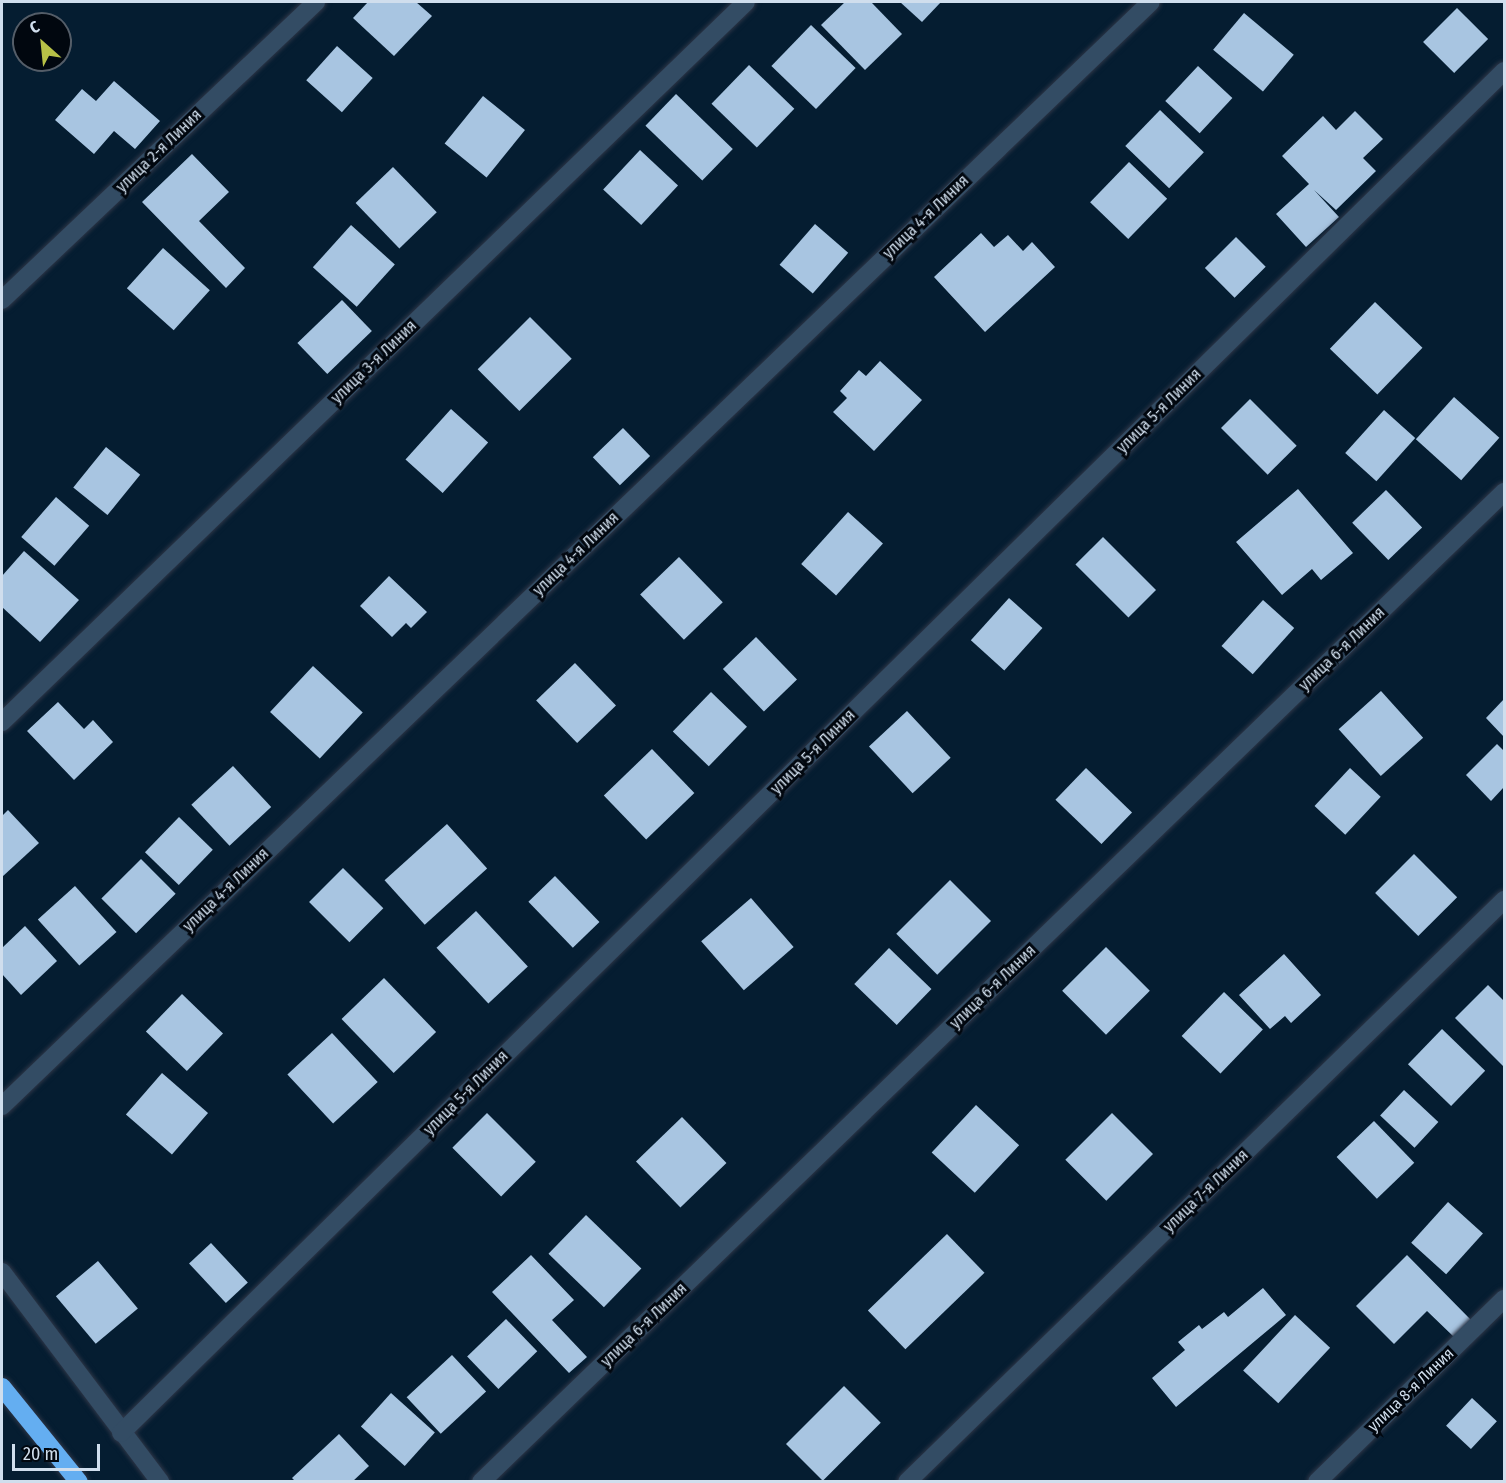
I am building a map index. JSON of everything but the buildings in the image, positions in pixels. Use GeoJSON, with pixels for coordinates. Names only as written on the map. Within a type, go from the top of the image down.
{"type":"FeatureCollection","features":[{"type":"Feature","properties":{"kind":"highway"},"geometry":{"type":"LineString","coordinates":[[2,1386],[79,1482]]}},
{"type":"Feature","properties":{"kind":"street","name":"улица 2-я Линия"},"geometry":{"type":"LineString","coordinates":[[2,300],[316,2]]}},
{"type":"Feature","properties":{"kind":"street","name":"улица 3-я Линия"},"geometry":{"type":"LineString","coordinates":[[2,722],[746,2]]}},
{"type":"Feature","properties":{"kind":"street","name":"улица 4-я Линия"},"geometry":{"type":"LineString","coordinates":[[2,1106],[1151,2]]}},
{"type":"Feature","properties":{"kind":"street","name":"улица 5-я Линия"},"geometry":{"type":"LineString","coordinates":[[121,1433],[1504,71]]}},
{"type":"Feature","properties":{"kind":"street","name":"улица 6-я Линия"},"geometry":{"type":"LineString","coordinates":[[481,1482],[1504,492]]}},
{"type":"Feature","properties":{"kind":"street","name":"улица 7-я Линия"},"geometry":{"type":"LineString","coordinates":[[907,1482],[1504,900]]}},
{"type":"Feature","properties":{"kind":"street"},"geometry":{"type":"LineString","coordinates":[[2,1272],[160,1482]]}},
{"type":"Feature","properties":{"kind":"street","name":"улица 8-я Линия"},"geometry":{"type":"LineString","coordinates":[[1317,1482],[1504,1299]]}}]}
